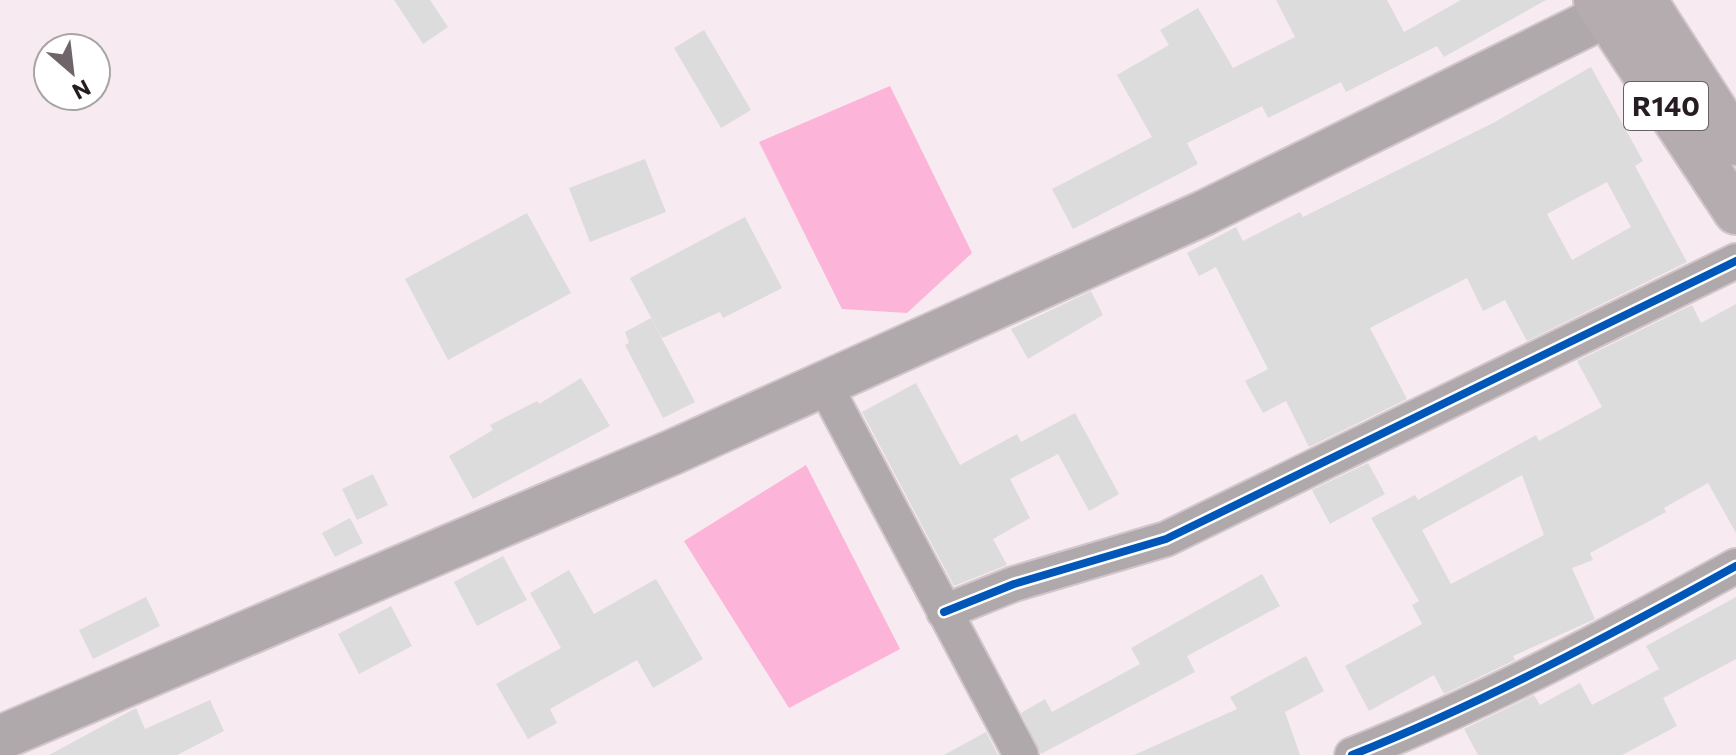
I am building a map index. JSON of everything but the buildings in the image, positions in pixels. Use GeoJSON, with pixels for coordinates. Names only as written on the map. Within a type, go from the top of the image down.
{"type":"FeatureCollection","features":[{"type":"Feature","properties":{"kind":"main road","name":"R140"},"geometry":{"type":"LineString","coordinates":[[1618,4],[1736,143]]}},
{"type":"Feature","properties":{"kind":"main road","name":"R140"},"geometry":{"type":"LineString","coordinates":[[1618,4],[1736,212]]}},
{"type":"Feature","properties":{"kind":"main road"},"geometry":{"type":"LineString","coordinates":[[0,738],[659,458],[1204,213],[1618,4]]}},
{"type":"Feature","properties":{"kind":"street"},"geometry":{"type":"LineString","coordinates":[[944,612],[1014,584],[1166,539],[1736,261]]}},
{"type":"Feature","properties":{"kind":"street"},"geometry":{"type":"LineString","coordinates":[[824,384],[1021,755]]}},
{"type":"Feature","properties":{"kind":"street"},"geometry":{"type":"LineString","coordinates":[[1352,755],[1427,725],[1615,633],[1736,566]]}},
{"type":"Feature","properties":{"kind":"shaded area"},"geometry":{"type":"Polygon","coordinates":[[[890,86],[972,253],[907,313],[842,309],[759,142],[890,86]]]}},
{"type":"Feature","properties":{"kind":"shaded area"},"geometry":{"type":"Polygon","coordinates":[[[806,465],[900,649],[789,708],[684,541],[806,465]]]}},
{"type":"Feature","properties":{"kind":"cycle path"},"geometry":{"type":"LineString","coordinates":[[944,612],[1014,584],[1166,539],[1736,261]]}},
{"type":"Feature","properties":{"kind":"cycle path"},"geometry":{"type":"LineString","coordinates":[[1352,755],[1451,713],[1547,666],[1736,566]]}}]}
